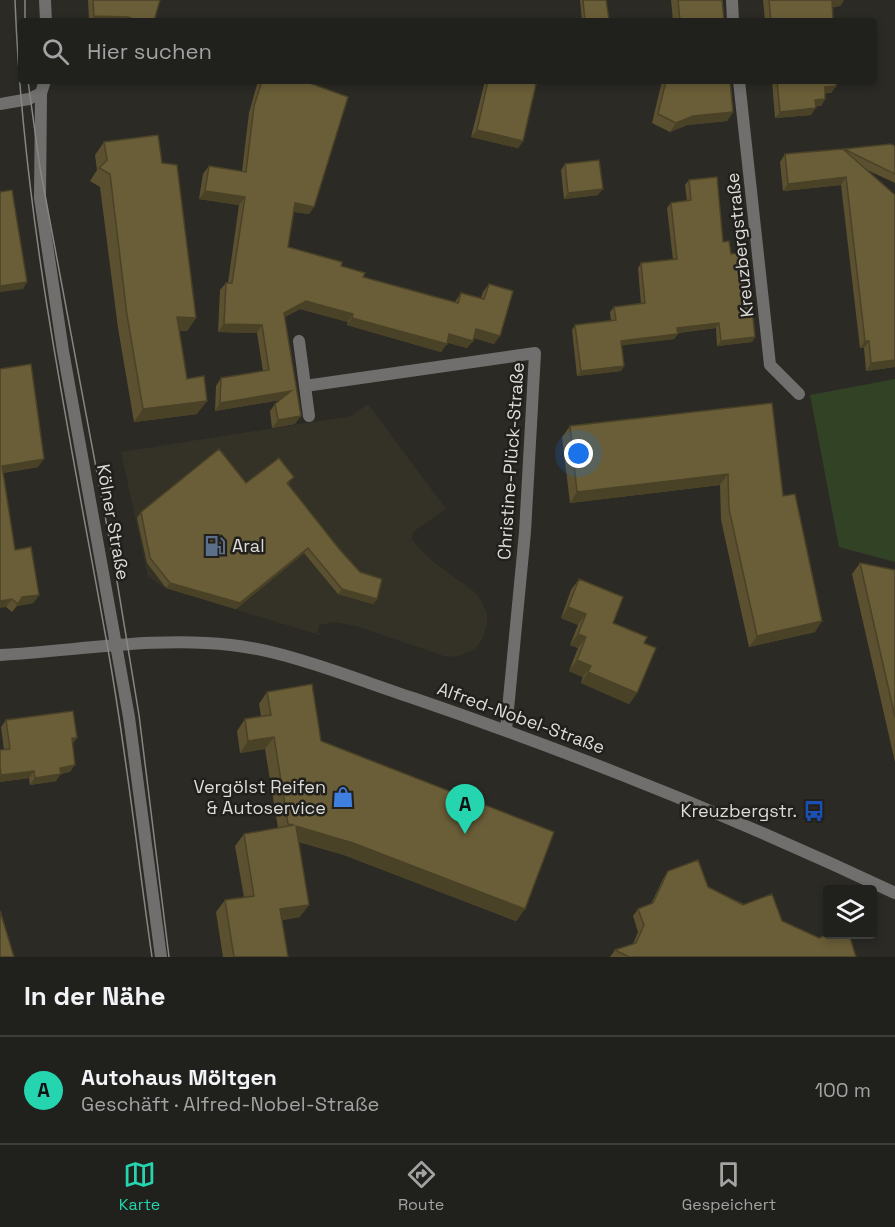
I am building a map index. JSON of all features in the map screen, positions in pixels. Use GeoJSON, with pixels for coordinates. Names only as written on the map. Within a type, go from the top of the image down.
{"type":"FeatureCollection","features":[{"type":"Feature","properties":{"kind":"street"},"geometry":{"type":"LineString","coordinates":[[45,0],[46,18]]}},
{"type":"Feature","properties":{"kind":"street"},"geometry":{"type":"LineString","coordinates":[[732,0],[734,18]]}},
{"type":"Feature","properties":{"kind":"street","name":"Kreuzbergstraße"},"geometry":{"type":"LineString","coordinates":[[739,84],[771,365],[799,394]]}},
{"type":"Feature","properties":{"kind":"street","name":"Kölner Straße"},"geometry":{"type":"LineString","coordinates":[[0,104],[29,99],[43,87]]}},
{"type":"Feature","properties":{"kind":"street","name":"Kölner Straße"},"geometry":{"type":"LineString","coordinates":[[43,87],[40,198],[63,351],[117,647],[161,957]]}},
{"type":"Feature","properties":{"kind":"street"},"geometry":{"type":"LineString","coordinates":[[299,341],[309,416]]}},
{"type":"Feature","properties":{"kind":"street","name":"Christine-Plück-Straße"},"geometry":{"type":"LineString","coordinates":[[305,386],[535,353],[525,532],[506,730]]}},
{"type":"Feature","properties":{"kind":"street","name":"Alfred-Nobel-Straße"},"geometry":{"type":"LineString","coordinates":[[0,655],[188,642],[233,645],[289,658],[506,730],[654,786],[800,848],[895,893]]}},
{"type":"Feature","properties":{"kind":"shaded area"},"geometry":{"type":"Polygon","coordinates":[[[368,404],[446,509],[413,532],[412,540],[431,560],[476,593],[482,603],[487,613],[487,624],[482,640],[475,649],[456,657],[444,656],[356,626],[334,622],[319,625],[318,632],[322,636],[166,588],[148,577],[121,452],[351,416],[368,404]]]}},
{"type":"Feature","properties":{"kind":"green space"},"geometry":{"type":"Polygon","coordinates":[[[895,379],[895,562],[839,547],[810,395],[895,379]]]}},
{"type":"Feature","properties":{"kind":"building"},"geometry":{"type":"Polygon","coordinates":[[[93,0],[160,0],[155,18],[94,16],[93,0]]]}},
{"type":"Feature","properties":{"kind":"building"},"geometry":{"type":"Polygon","coordinates":[[[583,0],[606,0],[609,18],[585,18],[583,0]]]}},
{"type":"Feature","properties":{"kind":"building"},"geometry":{"type":"Polygon","coordinates":[[[678,0],[722,0],[724,18],[680,18],[678,0]]]}},
{"type":"Feature","properties":{"kind":"building"},"geometry":{"type":"Polygon","coordinates":[[[769,0],[832,0],[833,18],[771,18],[769,0]]]}},
{"type":"Feature","properties":{"kind":"building"},"geometry":{"type":"Polygon","coordinates":[[[261,84],[312,84],[348,97],[314,207],[295,203],[288,247],[342,262],[341,266],[365,273],[363,277],[458,303],[461,293],[484,299],[489,284],[513,291],[500,336],[476,329],[473,341],[449,334],[447,344],[352,318],[353,314],[306,301],[284,313],[301,416],[278,420],[275,404],[291,391],[220,403],[221,378],[269,370],[262,325],[224,324],[226,283],[232,283],[245,197],[205,191],[209,166],[246,172],[254,106],[261,84]]]}},
{"type":"Feature","properties":{"kind":"building"},"geometry":{"type":"Polygon","coordinates":[[[487,84],[536,84],[523,141],[477,130],[487,84]]]}},
{"type":"Feature","properties":{"kind":"building"},"geometry":{"type":"Polygon","coordinates":[[[665,84],[730,84],[733,112],[693,116],[676,123],[658,114],[665,84]]]}},
{"type":"Feature","properties":{"kind":"building"},"geometry":{"type":"Polygon","coordinates":[[[777,84],[836,84],[836,86],[825,87],[825,99],[815,100],[816,108],[780,112],[777,84]]]}},
{"type":"Feature","properties":{"kind":"building"},"geometry":{"type":"Polygon","coordinates":[[[158,135],[162,163],[177,165],[196,318],[177,317],[187,379],[204,376],[207,401],[143,409],[127,315],[110,174],[99,168],[107,160],[104,142],[158,135]]]}},
{"type":"Feature","properties":{"kind":"building"},"geometry":{"type":"Polygon","coordinates":[[[891,144],[895,146],[895,174],[844,149],[891,144]]]}},
{"type":"Feature","properties":{"kind":"building"},"geometry":{"type":"Polygon","coordinates":[[[843,149],[895,195],[895,360],[871,363],[869,341],[865,341],[846,177],[788,184],[785,154],[843,149]]]}},
{"type":"Feature","properties":{"kind":"building"},"geometry":{"type":"Polygon","coordinates":[[[599,160],[603,189],[568,193],[565,164],[599,160]]]}},
{"type":"Feature","properties":{"kind":"building"},"geometry":{"type":"Polygon","coordinates":[[[717,177],[723,242],[729,241],[731,254],[746,252],[755,337],[721,341],[719,323],[677,328],[678,334],[621,341],[624,366],[581,371],[575,325],[616,320],[614,307],[645,303],[641,263],[677,259],[671,203],[691,200],[689,180],[717,177]]]}},
{"type":"Feature","properties":{"kind":"building"},"geometry":{"type":"Polygon","coordinates":[[[12,190],[27,282],[0,286],[0,192],[12,190]]]}},
{"type":"Feature","properties":{"kind":"building"},"geometry":{"type":"Polygon","coordinates":[[[31,364],[44,459],[2,466],[15,550],[31,547],[39,595],[22,597],[18,604],[12,599],[0,601],[0,369],[31,364]]]}},
{"type":"Feature","properties":{"kind":"building"},"geometry":{"type":"Polygon","coordinates":[[[772,403],[783,496],[795,494],[822,621],[757,636],[729,509],[728,474],[577,492],[570,426],[772,403]]]}},
{"type":"Feature","properties":{"kind":"building"},"geometry":{"type":"Polygon","coordinates":[[[219,449],[246,483],[279,458],[294,477],[287,483],[340,550],[360,572],[382,579],[377,599],[342,589],[308,548],[240,603],[170,583],[150,558],[141,512],[219,449]]]}},
{"type":"Feature","properties":{"kind":"building"},"geometry":{"type":"Polygon","coordinates":[[[860,563],[895,570],[895,717],[860,563]]]}},
{"type":"Feature","properties":{"kind":"building"},"geometry":{"type":"Polygon","coordinates":[[[579,579],[623,597],[613,623],[647,637],[644,643],[656,648],[637,693],[588,672],[591,666],[577,660],[586,637],[578,634],[586,614],[568,607],[579,579]]]}},
{"type":"Feature","properties":{"kind":"building"},"geometry":{"type":"Polygon","coordinates":[[[312,684],[321,741],[554,832],[525,909],[353,843],[296,826],[309,905],[280,909],[288,957],[234,957],[225,900],[254,896],[244,834],[294,825],[288,824],[274,737],[248,741],[245,719],[271,715],[267,692],[312,684]]]}},
{"type":"Feature","properties":{"kind":"building"},"geometry":{"type":"Polygon","coordinates":[[[73,711],[77,738],[72,738],[75,765],[60,768],[61,774],[35,778],[34,771],[1,775],[0,750],[10,749],[6,720],[73,711]]]}},
{"type":"Feature","properties":{"kind":"building"},"geometry":{"type":"Polygon","coordinates":[[[698,860],[708,887],[743,905],[772,894],[782,921],[819,938],[851,939],[856,957],[629,957],[615,950],[636,943],[644,925],[638,909],[653,903],[668,871],[698,860]]]}},
{"type":"Feature","properties":{"kind":"building"},"geometry":{"type":"Polygon","coordinates":[[[0,911],[14,957],[0,957],[0,911]]]}},
{"type":"Feature","properties":{"kind":"tram line"},"geometry":{"type":"LineString","coordinates":[[15,0],[18,49]]}},
{"type":"Feature","properties":{"kind":"tram line"},"geometry":{"type":"LineString","coordinates":[[25,0],[25,18]]}},
{"type":"Feature","properties":{"kind":"tram line"},"geometry":{"type":"LineString","coordinates":[[20,84],[27,162],[50,324],[114,683],[152,957]]}},
{"type":"Feature","properties":{"kind":"tram line"},"geometry":{"type":"LineString","coordinates":[[28,84],[40,168],[115,569],[139,715],[169,957]]}},
{"type":"Feature","properties":{"kind":"place","name":"Aral"},"geometry":{"type":"Point","coordinates":[215,546]}},
{"type":"Feature","properties":{"kind":"place","name":"Vergölst Reifen & Autoservice"},"geometry":{"type":"Point","coordinates":[343,797]}},
{"type":"Feature","properties":{"kind":"place","name":"Kreuzbergstr."},"geometry":{"type":"Point","coordinates":[814,811]}},
{"type":"Feature","properties":{"kind":"place","name":"Autohaus Möltgen"},"geometry":{"type":"Point","coordinates":[465,834]}}]}
